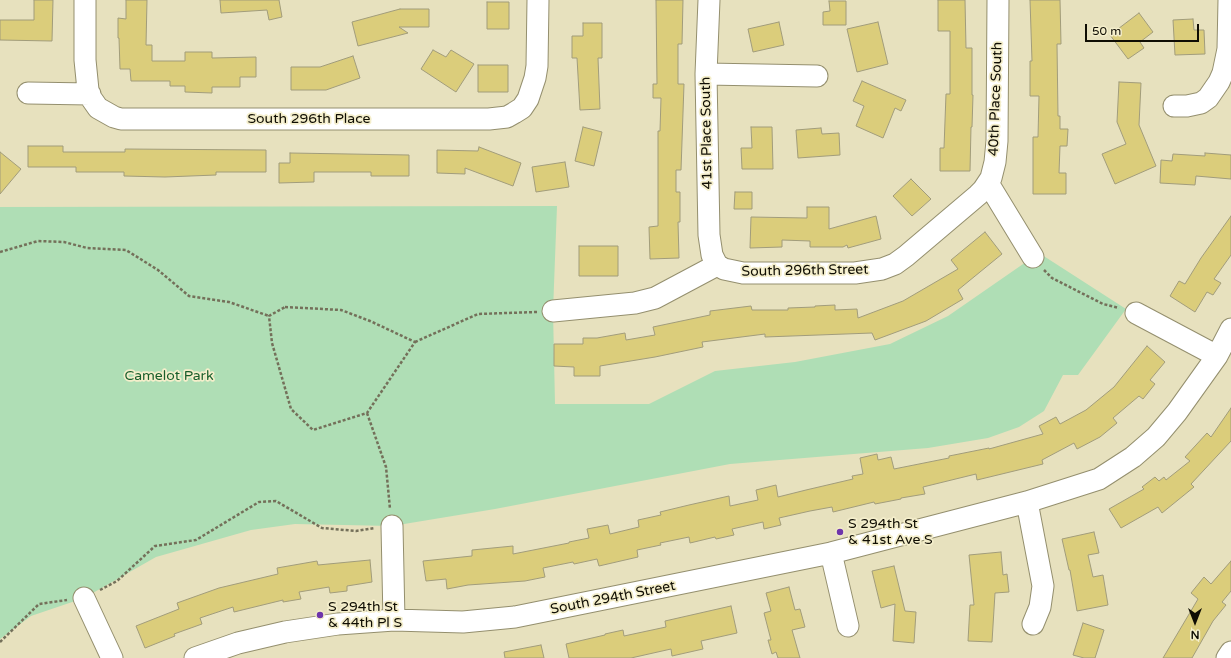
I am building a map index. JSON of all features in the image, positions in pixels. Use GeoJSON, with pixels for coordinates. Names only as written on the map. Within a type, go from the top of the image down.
{"type":"FeatureCollection","features":[{"type":"Feature","properties":{"kind":"street"},"geometry":{"type":"LineString","coordinates":[[28,93],[93,100],[85,68],[85,0]]}},
{"type":"Feature","properties":{"kind":"street","name":"South 296th Place"},"geometry":{"type":"LineString","coordinates":[[93,100],[104,112],[114,117],[137,119],[489,119],[507,117],[522,108],[528,99],[535,78],[538,53],[538,0]]}},
{"type":"Feature","properties":{"kind":"street","name":"41st Place South"},"geometry":{"type":"LineString","coordinates":[[709,0],[706,74],[709,235],[712,255],[717,265]]}},
{"type":"Feature","properties":{"kind":"street","name":"40th Place South"},"geometry":{"type":"LineString","coordinates":[[988,183],[993,171],[997,141],[998,0]]}},
{"type":"Feature","properties":{"kind":"street"},"geometry":{"type":"LineString","coordinates":[[1174,106],[1187,106],[1201,103],[1208,98],[1219,82],[1223,73],[1228,49],[1229,0]]}},
{"type":"Feature","properties":{"kind":"street"},"geometry":{"type":"LineString","coordinates":[[706,74],[816,76]]}},
{"type":"Feature","properties":{"kind":"street"},"geometry":{"type":"LineString","coordinates":[[988,183],[1033,257]]}},
{"type":"Feature","properties":{"kind":"street","name":"South 296th Street"},"geometry":{"type":"LineString","coordinates":[[717,265],[724,269],[742,273],[856,273],[882,269],[895,264],[906,256],[978,195],[988,183]]}},
{"type":"Feature","properties":{"kind":"street"},"geometry":{"type":"LineString","coordinates":[[553,311],[628,304],[655,298],[717,265]]}},
{"type":"Feature","properties":{"kind":"street"},"geometry":{"type":"LineString","coordinates":[[1136,313],[1217,356]]}},
{"type":"Feature","properties":{"kind":"street","name":"South 294th Street"},"geometry":{"type":"LineString","coordinates":[[195,658],[240,651],[285,632],[338,624],[394,620],[463,622],[515,617],[831,553],[1027,502],[1099,479],[1133,457],[1156,437],[1177,412],[1217,356],[1231,329]]}},
{"type":"Feature","properties":{"kind":"street"},"geometry":{"type":"LineString","coordinates":[[1027,502],[1043,586],[1040,608],[1033,624]]}},
{"type":"Feature","properties":{"kind":"street"},"geometry":{"type":"LineString","coordinates":[[392,526],[394,620]]}},
{"type":"Feature","properties":{"kind":"street"},"geometry":{"type":"LineString","coordinates":[[831,553],[848,626]]}},
{"type":"Feature","properties":{"kind":"street"},"geometry":{"type":"LineString","coordinates":[[84,598],[112,658]]}},
{"type":"Feature","properties":{"kind":"street"},"geometry":{"type":"LineString","coordinates":[[1227,658],[1231,652]]}},
{"type":"Feature","properties":{"kind":"path"},"geometry":{"type":"LineString","coordinates":[[0,252],[38,241],[64,242],[87,248],[126,250],[158,270],[189,296],[229,302],[269,316],[285,307],[342,310],[415,342]]}},
{"type":"Feature","properties":{"kind":"path"},"geometry":{"type":"LineString","coordinates":[[1033,257],[1052,278],[1103,304],[1136,313]]}},
{"type":"Feature","properties":{"kind":"path"},"geometry":{"type":"LineString","coordinates":[[269,316],[272,343],[292,409],[313,430],[367,413],[415,342],[478,314],[553,311]]}},
{"type":"Feature","properties":{"kind":"path"},"geometry":{"type":"LineString","coordinates":[[0,642],[39,604],[84,598],[117,581],[155,546],[196,540],[259,502],[276,501],[322,528],[356,531],[392,526],[386,467],[367,413]]}},
{"type":"Feature","properties":{"kind":"green space","name":"Camelot Park"},"geometry":{"type":"Polygon","coordinates":[[[557,206],[553,311],[555,404],[649,404],[715,371],[795,362],[890,344],[948,316],[1039,253],[1126,309],[1078,375],[1063,375],[1044,411],[1019,427],[988,438],[928,448],[730,464],[495,509],[392,526],[295,524],[251,530],[156,557],[84,598],[31,616],[0,639],[0,207],[557,206]]]}},
{"type":"Feature","properties":{"kind":"building"},"geometry":{"type":"Polygon","coordinates":[[[34,0],[53,0],[52,41],[0,40],[0,20],[34,20],[34,0]]]}},
{"type":"Feature","properties":{"kind":"building"},"geometry":{"type":"Polygon","coordinates":[[[126,0],[147,0],[146,45],[152,45],[152,61],[185,61],[185,52],[212,52],[212,58],[256,57],[256,77],[240,77],[240,87],[212,87],[212,93],[185,92],[185,86],[170,86],[170,81],[131,81],[130,69],[120,69],[118,38],[118,18],[126,19],[126,0]]]}},
{"type":"Feature","properties":{"kind":"building"},"geometry":{"type":"Polygon","coordinates":[[[220,0],[279,0],[282,17],[269,20],[267,10],[221,13],[220,0]]]}},
{"type":"Feature","properties":{"kind":"building"},"geometry":{"type":"Polygon","coordinates":[[[656,0],[683,0],[682,44],[678,44],[678,84],[684,84],[681,170],[676,170],[676,192],[680,192],[680,222],[678,222],[679,258],[650,259],[649,227],[658,226],[658,131],[660,131],[661,98],[653,98],[653,84],[657,84],[656,0]]]}},
{"type":"Feature","properties":{"kind":"building"},"geometry":{"type":"Polygon","coordinates":[[[938,0],[965,0],[966,48],[972,48],[973,95],[970,171],[940,171],[940,148],[944,148],[946,94],[950,94],[950,31],[938,31],[938,0]]]}},
{"type":"Feature","properties":{"kind":"building"},"geometry":{"type":"Polygon","coordinates":[[[1030,0],[1060,0],[1061,44],[1057,44],[1058,116],[1060,116],[1060,129],[1068,129],[1067,146],[1060,146],[1059,173],[1066,173],[1066,194],[1033,194],[1033,137],[1038,137],[1039,96],[1030,96],[1030,61],[1032,61],[1030,0]]]}},
{"type":"Feature","properties":{"kind":"building"},"geometry":{"type":"Polygon","coordinates":[[[829,1],[846,1],[846,25],[823,25],[823,12],[830,11],[829,1]]]}},
{"type":"Feature","properties":{"kind":"building"},"geometry":{"type":"Polygon","coordinates":[[[487,2],[509,2],[509,29],[487,29],[487,2]]]}},
{"type":"Feature","properties":{"kind":"building"},"geometry":{"type":"Polygon","coordinates":[[[400,9],[429,9],[429,27],[399,27],[408,33],[358,46],[352,22],[400,9]]]}},
{"type":"Feature","properties":{"kind":"building"},"geometry":{"type":"Polygon","coordinates":[[[1139,13],[1153,32],[1140,42],[1144,48],[1128,59],[1110,35],[1139,13]]]}},
{"type":"Feature","properties":{"kind":"building"},"geometry":{"type":"Polygon","coordinates":[[[1193,19],[1194,30],[1204,30],[1205,54],[1175,55],[1173,20],[1193,19]]]}},
{"type":"Feature","properties":{"kind":"building"},"geometry":{"type":"Polygon","coordinates":[[[779,22],[784,45],[753,52],[748,29],[779,22]]]}},
{"type":"Feature","properties":{"kind":"building"},"geometry":{"type":"Polygon","coordinates":[[[878,22],[888,64],[857,72],[847,29],[878,22]]]}},
{"type":"Feature","properties":{"kind":"building"},"geometry":{"type":"Polygon","coordinates":[[[583,23],[602,23],[602,58],[598,58],[600,109],[580,110],[577,58],[572,58],[572,36],[583,36],[583,23]]]}},
{"type":"Feature","properties":{"kind":"building"},"geometry":{"type":"Polygon","coordinates":[[[433,50],[446,57],[451,50],[474,64],[456,92],[421,69],[433,50]]]}},
{"type":"Feature","properties":{"kind":"building"},"geometry":{"type":"Polygon","coordinates":[[[353,56],[360,78],[326,90],[291,90],[291,67],[320,67],[353,56]]]}},
{"type":"Feature","properties":{"kind":"building"},"geometry":{"type":"Polygon","coordinates":[[[478,65],[508,65],[508,92],[478,92],[478,65]]]}},
{"type":"Feature","properties":{"kind":"building"},"geometry":{"type":"Polygon","coordinates":[[[862,81],[906,100],[901,111],[895,108],[883,138],[856,126],[864,106],[853,101],[862,81]]]}},
{"type":"Feature","properties":{"kind":"building"},"geometry":{"type":"Polygon","coordinates":[[[1119,82],[1141,83],[1139,125],[1156,166],[1115,184],[1102,154],[1126,144],[1117,122],[1119,82]]]}},
{"type":"Feature","properties":{"kind":"building"},"geometry":{"type":"Polygon","coordinates":[[[583,127],[602,132],[594,166],[575,161],[583,127]]]}},
{"type":"Feature","properties":{"kind":"building"},"geometry":{"type":"Polygon","coordinates":[[[751,127],[772,127],[773,169],[742,169],[741,148],[752,148],[751,127]]]}},
{"type":"Feature","properties":{"kind":"building"},"geometry":{"type":"Polygon","coordinates":[[[821,128],[822,134],[839,133],[840,155],[798,158],[796,130],[821,128]]]}},
{"type":"Feature","properties":{"kind":"building"},"geometry":{"type":"Polygon","coordinates":[[[28,146],[63,146],[63,152],[125,152],[125,149],[266,150],[266,172],[216,172],[216,175],[165,177],[124,176],[124,172],[76,172],[76,167],[28,167],[28,146]]]}},
{"type":"Feature","properties":{"kind":"building"},"geometry":{"type":"Polygon","coordinates":[[[479,147],[521,163],[513,186],[465,168],[465,174],[437,173],[437,150],[478,151],[479,147]]]}},
{"type":"Feature","properties":{"kind":"building"},"geometry":{"type":"Polygon","coordinates":[[[0,152],[21,169],[0,194],[0,152]]]}},
{"type":"Feature","properties":{"kind":"building"},"geometry":{"type":"Polygon","coordinates":[[[290,153],[409,155],[409,176],[371,176],[371,172],[314,172],[314,182],[279,183],[279,163],[290,163],[290,153]]]}},
{"type":"Feature","properties":{"kind":"building"},"geometry":{"type":"Polygon","coordinates":[[[1205,153],[1231,155],[1231,179],[1196,176],[1195,185],[1160,183],[1161,160],[1172,161],[1173,154],[1205,156],[1205,153]]]}},
{"type":"Feature","properties":{"kind":"building"},"geometry":{"type":"Polygon","coordinates":[[[565,162],[569,187],[536,192],[532,167],[565,162]]]}},
{"type":"Feature","properties":{"kind":"building"},"geometry":{"type":"Polygon","coordinates":[[[911,179],[931,199],[912,216],[893,196],[911,179]]]}},
{"type":"Feature","properties":{"kind":"building"},"geometry":{"type":"Polygon","coordinates":[[[735,192],[752,192],[752,209],[734,209],[735,192]]]}},
{"type":"Feature","properties":{"kind":"building"},"geometry":{"type":"Polygon","coordinates":[[[807,207],[829,207],[829,229],[876,216],[881,239],[848,248],[847,245],[843,247],[810,247],[810,241],[782,240],[782,247],[750,248],[751,217],[807,218],[807,207]]]}},
{"type":"Feature","properties":{"kind":"building"},"geometry":{"type":"Polygon","coordinates":[[[1231,216],[1231,255],[1214,279],[1221,283],[1213,295],[1207,292],[1195,312],[1170,296],[1179,281],[1185,284],[1201,258],[1231,216]]]}},
{"type":"Feature","properties":{"kind":"building"},"geometry":{"type":"Polygon","coordinates":[[[985,232],[1002,254],[958,290],[963,299],[926,321],[875,340],[872,333],[765,337],[765,334],[702,342],[703,347],[600,366],[600,376],[574,376],[574,367],[554,366],[554,344],[583,344],[583,338],[597,338],[625,333],[626,340],[655,335],[653,327],[710,315],[710,311],[751,306],[752,310],[788,310],[788,308],[835,305],[835,310],[857,309],[858,318],[903,301],[958,269],[951,260],[985,232]]]}},
{"type":"Feature","properties":{"kind":"building"},"geometry":{"type":"Polygon","coordinates":[[[579,246],[618,246],[618,276],[579,276],[579,246]]]}},
{"type":"Feature","properties":{"kind":"building"},"geometry":{"type":"Polygon","coordinates":[[[1147,346],[1165,362],[1150,380],[1155,384],[1143,399],[1139,396],[1113,418],[1117,423],[1100,437],[1077,449],[1074,443],[1042,460],[1043,464],[977,480],[976,474],[923,487],[925,494],[901,499],[875,504],[874,502],[833,512],[832,507],[779,518],[781,525],[764,529],[763,522],[732,529],[734,535],[716,539],[715,537],[690,543],[689,537],[660,543],[661,545],[637,550],[638,557],[599,566],[597,559],[543,568],[545,577],[525,581],[468,585],[447,589],[446,579],[426,581],[423,561],[472,556],[472,550],[513,546],[513,554],[569,543],[589,538],[587,529],[608,525],[610,534],[639,527],[638,520],[661,515],[660,512],[689,505],[729,496],[730,506],[758,500],[756,490],[776,485],[778,497],[853,479],[852,476],[863,474],[860,458],[877,454],[878,460],[891,457],[894,469],[949,458],[949,456],[989,449],[1043,434],[1039,426],[1056,417],[1060,424],[1086,410],[1114,387],[1147,346]]]}},
{"type":"Feature","properties":{"kind":"building"},"geometry":{"type":"Polygon","coordinates":[[[1231,408],[1231,441],[1191,484],[1194,487],[1162,513],[1158,507],[1121,528],[1109,509],[1144,489],[1142,487],[1155,477],[1159,481],[1164,477],[1166,480],[1190,461],[1185,457],[1207,433],[1211,437],[1231,408]]]}},
{"type":"Feature","properties":{"kind":"building"},"geometry":{"type":"Polygon","coordinates":[[[1094,532],[1099,553],[1088,555],[1093,577],[1103,575],[1108,605],[1077,611],[1070,570],[1062,539],[1094,532]]]}},
{"type":"Feature","properties":{"kind":"building"},"geometry":{"type":"Polygon","coordinates":[[[1001,552],[1003,575],[1007,574],[1009,592],[995,593],[992,642],[968,641],[970,605],[974,605],[969,555],[1001,552]]]}},
{"type":"Feature","properties":{"kind":"building"},"geometry":{"type":"Polygon","coordinates":[[[370,560],[372,582],[347,586],[347,591],[330,593],[329,587],[299,592],[301,599],[283,602],[283,600],[234,612],[233,607],[200,618],[202,624],[174,634],[175,636],[145,648],[136,626],[179,609],[177,603],[219,588],[278,574],[277,568],[317,561],[318,565],[370,560]]]}},
{"type":"Feature","properties":{"kind":"building"},"geometry":{"type":"Polygon","coordinates":[[[1231,561],[1231,591],[1222,602],[1226,605],[1213,621],[1192,658],[1163,658],[1198,599],[1191,593],[1204,577],[1211,584],[1231,561]]]}},
{"type":"Feature","properties":{"kind":"building"},"geometry":{"type":"Polygon","coordinates":[[[894,566],[905,611],[916,612],[914,643],[893,641],[895,604],[881,608],[872,571],[894,566]]]}},
{"type":"Feature","properties":{"kind":"building"},"geometry":{"type":"Polygon","coordinates":[[[789,587],[795,610],[800,609],[805,627],[792,630],[800,658],[778,658],[776,652],[772,654],[768,640],[771,640],[764,613],[771,611],[766,593],[789,587]]]}},
{"type":"Feature","properties":{"kind":"building"},"geometry":{"type":"Polygon","coordinates":[[[731,606],[737,633],[701,641],[703,649],[672,656],[671,649],[631,658],[569,658],[566,644],[623,630],[624,636],[666,627],[665,621],[731,606]]]}},
{"type":"Feature","properties":{"kind":"building"},"geometry":{"type":"Polygon","coordinates":[[[1083,623],[1104,630],[1095,658],[1084,658],[1073,655],[1083,623]]]}},
{"type":"Feature","properties":{"kind":"building"},"geometry":{"type":"Polygon","coordinates":[[[541,645],[544,658],[505,658],[504,652],[541,645]]]}},
{"type":"Feature","properties":{"kind":"place","name":"S 294th St & 41st Ave S"},"geometry":{"type":"Point","coordinates":[840,532]}},
{"type":"Feature","properties":{"kind":"place","name":"S 294th St & 44th Pl S"},"geometry":{"type":"Point","coordinates":[320,615]}}]}
